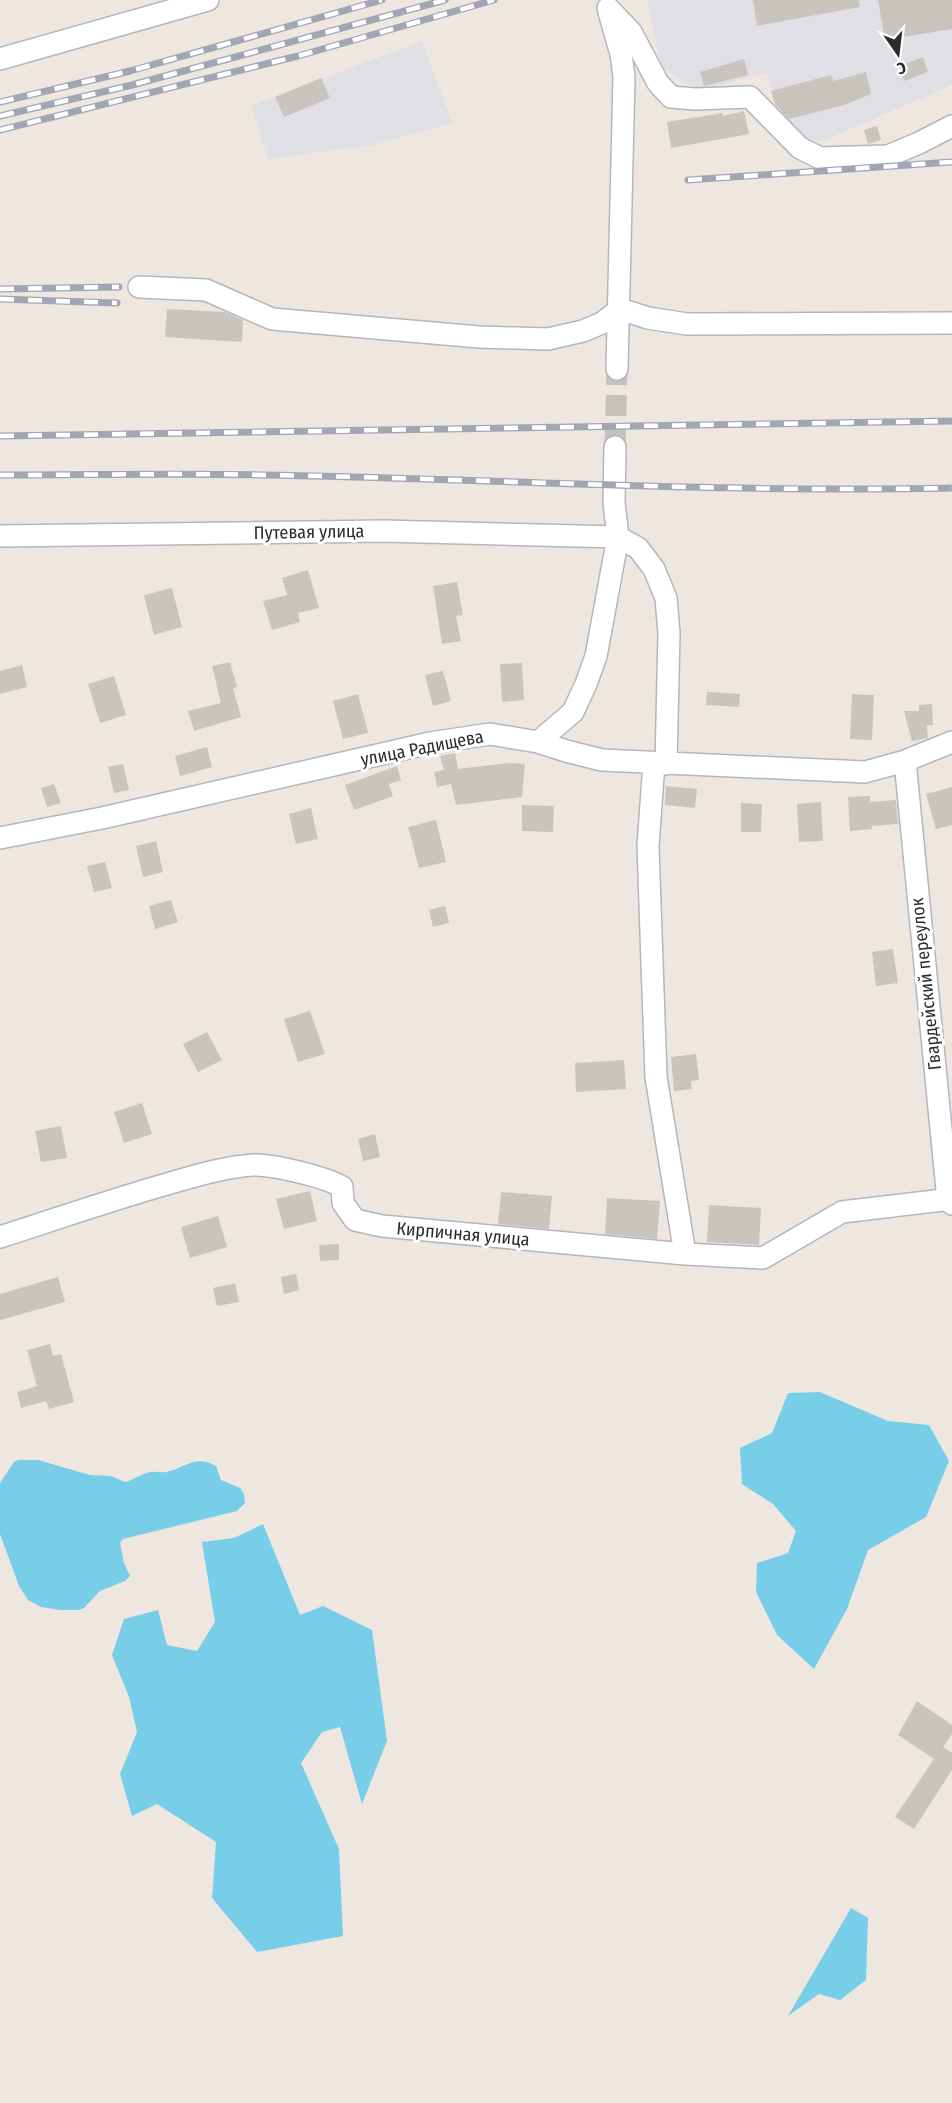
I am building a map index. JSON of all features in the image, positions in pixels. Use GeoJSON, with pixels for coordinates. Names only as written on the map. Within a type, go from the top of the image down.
{"type":"FeatureCollection","features":[{"type":"Feature","properties":{"kind":"street"},"geometry":{"type":"LineString","coordinates":[[0,59],[208,0]]}},
{"type":"Feature","properties":{"kind":"street"},"geometry":{"type":"LineString","coordinates":[[607,4],[631,32],[658,83],[671,98],[750,97],[800,148],[820,158],[888,156],[952,126]]}},
{"type":"Feature","properties":{"kind":"street"},"geometry":{"type":"LineString","coordinates":[[607,4],[621,54],[624,77],[617,369]]}},
{"type":"Feature","properties":{"kind":"street"},"geometry":{"type":"LineString","coordinates":[[139,287],[206,290],[272,319],[479,337],[548,339],[583,331],[602,323],[620,309]]}},
{"type":"Feature","properties":{"kind":"street"},"geometry":{"type":"LineString","coordinates":[[620,309],[648,318],[687,324],[952,322]]}},
{"type":"Feature","properties":{"kind":"street"},"geometry":{"type":"LineString","coordinates":[[538,742],[573,712],[596,656],[618,537],[614,504],[615,447]]}},
{"type":"Feature","properties":{"kind":"street","name":"Путевая улица"},"geometry":{"type":"LineString","coordinates":[[0,536],[384,531],[618,537]]}},
{"type":"Feature","properties":{"kind":"street"},"geometry":{"type":"LineString","coordinates":[[618,537],[638,548],[654,569],[666,598],[669,633],[660,764],[648,846],[656,1077],[685,1254]]}},
{"type":"Feature","properties":{"kind":"street","name":"улица Радищева"},"geometry":{"type":"LineString","coordinates":[[0,838],[102,818],[430,743],[490,734],[538,742],[566,752],[602,760],[865,772],[905,761],[952,742]]}},
{"type":"Feature","properties":{"kind":"street","name":"Гвардейский переулок"},"geometry":{"type":"LineString","coordinates":[[905,761],[951,1201]]}},
{"type":"Feature","properties":{"kind":"street","name":"Кирпичная улица"},"geometry":{"type":"LineString","coordinates":[[0,1237],[139,1192],[219,1170],[255,1165],[315,1176],[334,1182],[342,1186],[343,1203],[355,1220],[382,1226],[685,1254],[763,1258],[842,1212],[951,1201]]}},
{"type":"Feature","properties":{"kind":"shaded area"},"geometry":{"type":"Polygon","coordinates":[[[647,0],[952,0],[952,85],[823,141],[810,140],[779,121],[767,72],[703,90],[682,81],[661,65],[647,0]]]}},
{"type":"Feature","properties":{"kind":"shaded area"},"geometry":{"type":"Polygon","coordinates":[[[422,41],[452,123],[373,145],[268,159],[251,106],[422,41]]]}},
{"type":"Feature","properties":{"kind":"water"},"geometry":{"type":"Polygon","coordinates":[[[820,1392],[888,1421],[929,1425],[949,1461],[926,1517],[868,1550],[847,1609],[814,1669],[777,1635],[756,1592],[757,1563],[788,1553],[796,1531],[773,1504],[742,1484],[740,1448],[772,1433],[788,1393],[820,1392]]]}},
{"type":"Feature","properties":{"kind":"water"},"geometry":{"type":"Polygon","coordinates":[[[38,1460],[90,1475],[111,1476],[125,1482],[149,1472],[166,1472],[202,1461],[216,1466],[221,1480],[240,1488],[244,1494],[245,1503],[237,1511],[123,1539],[120,1543],[124,1563],[130,1576],[125,1581],[100,1591],[84,1608],[78,1610],[41,1607],[28,1600],[19,1586],[0,1534],[0,1483],[14,1462],[38,1460]]]}},
{"type":"Feature","properties":{"kind":"water"},"geometry":{"type":"Polygon","coordinates":[[[263,1524],[300,1615],[323,1606],[372,1630],[387,1741],[362,1804],[340,1727],[322,1732],[301,1763],[339,1849],[343,1936],[257,1952],[212,1898],[216,1842],[157,1804],[132,1816],[120,1774],[137,1732],[129,1697],[112,1655],[124,1619],[158,1610],[167,1645],[197,1651],[215,1622],[202,1542],[234,1538],[263,1524]]]}},
{"type":"Feature","properties":{"kind":"water"},"geometry":{"type":"Polygon","coordinates":[[[851,1908],[868,1918],[866,1980],[840,2000],[819,1994],[788,2016],[851,1908]]]}},
{"type":"Feature","properties":{"kind":"building"},"geometry":{"type":"Polygon","coordinates":[[[753,0],[859,0],[860,7],[757,26],[753,0]]]}},
{"type":"Feature","properties":{"kind":"building"},"geometry":{"type":"Polygon","coordinates":[[[878,0],[952,0],[952,29],[885,40],[878,0]]]}},
{"type":"Feature","properties":{"kind":"building"},"geometry":{"type":"Polygon","coordinates":[[[923,57],[928,72],[904,81],[899,66],[923,57]]]}},
{"type":"Feature","properties":{"kind":"building"},"geometry":{"type":"Polygon","coordinates":[[[744,59],[748,75],[704,86],[700,72],[744,59]]]}},
{"type":"Feature","properties":{"kind":"building"},"geometry":{"type":"Polygon","coordinates":[[[866,72],[871,94],[844,105],[789,119],[775,104],[771,91],[831,75],[833,81],[866,72]]]}},
{"type":"Feature","properties":{"kind":"building"},"geometry":{"type":"Polygon","coordinates":[[[321,78],[330,98],[284,117],[275,97],[321,78]]]}},
{"type":"Feature","properties":{"kind":"building"},"geometry":{"type":"Polygon","coordinates":[[[744,111],[749,134],[671,148],[667,122],[723,113],[723,116],[744,111]]]}},
{"type":"Feature","properties":{"kind":"building"},"geometry":{"type":"Polygon","coordinates":[[[877,126],[881,140],[868,144],[864,130],[877,126]]]}},
{"type":"Feature","properties":{"kind":"building"},"geometry":{"type":"Polygon","coordinates":[[[167,309],[225,312],[243,320],[242,342],[165,337],[167,309]]]}},
{"type":"Feature","properties":{"kind":"building"},"geometry":{"type":"Polygon","coordinates":[[[308,570],[319,608],[298,613],[300,622],[272,630],[263,601],[287,595],[282,578],[308,570]]]}},
{"type":"Feature","properties":{"kind":"building"},"geometry":{"type":"Polygon","coordinates":[[[457,582],[463,615],[456,616],[461,641],[442,644],[433,586],[457,582]]]}},
{"type":"Feature","properties":{"kind":"building"},"geometry":{"type":"Polygon","coordinates":[[[172,588],[182,627],[154,635],[144,595],[172,588]]]}},
{"type":"Feature","properties":{"kind":"building"},"geometry":{"type":"Polygon","coordinates":[[[230,662],[237,687],[233,688],[241,717],[194,731],[188,711],[221,703],[212,666],[230,662]]]}},
{"type":"Feature","properties":{"kind":"building"},"geometry":{"type":"Polygon","coordinates":[[[522,663],[524,700],[502,702],[500,664],[522,663]]]}},
{"type":"Feature","properties":{"kind":"building"},"geometry":{"type":"Polygon","coordinates":[[[22,665],[27,687],[0,694],[0,671],[22,665]]]}},
{"type":"Feature","properties":{"kind":"building"},"geometry":{"type":"Polygon","coordinates":[[[443,671],[451,701],[433,706],[425,675],[443,671]]]}},
{"type":"Feature","properties":{"kind":"building"},"geometry":{"type":"Polygon","coordinates":[[[114,676],[126,715],[100,723],[88,684],[114,676]]]}},
{"type":"Feature","properties":{"kind":"building"},"geometry":{"type":"Polygon","coordinates":[[[707,692],[740,694],[739,707],[706,705],[707,692]]]}},
{"type":"Feature","properties":{"kind":"building"},"geometry":{"type":"Polygon","coordinates":[[[358,694],[368,733],[343,739],[333,701],[358,694]]]}},
{"type":"Feature","properties":{"kind":"building"},"geometry":{"type":"Polygon","coordinates":[[[852,694],[874,695],[872,740],[850,739],[852,694]]]}},
{"type":"Feature","properties":{"kind":"building"},"geometry":{"type":"Polygon","coordinates":[[[932,704],[933,725],[927,726],[928,738],[912,741],[904,711],[919,711],[919,705],[932,704]]]}},
{"type":"Feature","properties":{"kind":"building"},"geometry":{"type":"Polygon","coordinates":[[[207,747],[212,767],[180,776],[175,756],[207,747]]]}},
{"type":"Feature","properties":{"kind":"building"},"geometry":{"type":"Polygon","coordinates":[[[455,753],[458,769],[509,763],[525,764],[522,797],[456,805],[451,784],[437,787],[434,772],[444,770],[440,756],[455,753]]]}},
{"type":"Feature","properties":{"kind":"building"},"geometry":{"type":"Polygon","coordinates":[[[123,764],[129,790],[114,793],[108,767],[123,764]]]}},
{"type":"Feature","properties":{"kind":"building"},"geometry":{"type":"Polygon","coordinates":[[[397,766],[401,780],[389,784],[393,796],[354,810],[345,785],[397,766]]]}},
{"type":"Feature","properties":{"kind":"building"},"geometry":{"type":"Polygon","coordinates":[[[54,784],[61,803],[47,807],[41,788],[54,784]]]}},
{"type":"Feature","properties":{"kind":"building"},"geometry":{"type":"Polygon","coordinates":[[[666,786],[697,789],[695,808],[665,805],[666,786]]]}},
{"type":"Feature","properties":{"kind":"building"},"geometry":{"type":"Polygon","coordinates":[[[952,787],[952,825],[936,829],[926,794],[952,787]]]}},
{"type":"Feature","properties":{"kind":"building"},"geometry":{"type":"Polygon","coordinates":[[[870,796],[870,802],[896,800],[898,824],[850,831],[848,797],[870,796]]]}},
{"type":"Feature","properties":{"kind":"building"},"geometry":{"type":"Polygon","coordinates":[[[821,802],[823,841],[799,842],[797,804],[821,802]]]}},
{"type":"Feature","properties":{"kind":"building"},"geometry":{"type":"Polygon","coordinates":[[[741,803],[762,804],[761,832],[741,832],[741,803]]]}},
{"type":"Feature","properties":{"kind":"building"},"geometry":{"type":"Polygon","coordinates":[[[522,805],[554,806],[553,832],[522,831],[522,805]]]}},
{"type":"Feature","properties":{"kind":"building"},"geometry":{"type":"Polygon","coordinates":[[[311,808],[318,839],[296,844],[289,814],[311,808]]]}},
{"type":"Feature","properties":{"kind":"building"},"geometry":{"type":"Polygon","coordinates":[[[436,820],[446,862],[419,868],[408,827],[436,820]]]}},
{"type":"Feature","properties":{"kind":"building"},"geometry":{"type":"Polygon","coordinates":[[[156,841],[163,872],[143,877],[136,846],[156,841]]]}},
{"type":"Feature","properties":{"kind":"building"},"geometry":{"type":"Polygon","coordinates":[[[105,862],[112,888],[94,892],[87,866],[105,862]]]}},
{"type":"Feature","properties":{"kind":"building"},"geometry":{"type":"Polygon","coordinates":[[[171,900],[178,922],[155,929],[149,906],[171,900]]]}},
{"type":"Feature","properties":{"kind":"building"},"geometry":{"type":"Polygon","coordinates":[[[445,906],[449,923],[433,927],[429,910],[445,906]]]}},
{"type":"Feature","properties":{"kind":"building"},"geometry":{"type":"Polygon","coordinates":[[[893,949],[898,983],[876,986],[872,952],[893,949]]]}},
{"type":"Feature","properties":{"kind":"building"},"geometry":{"type":"Polygon","coordinates":[[[310,1011],[325,1054],[298,1062],[284,1019],[310,1011]]]}},
{"type":"Feature","properties":{"kind":"building"},"geometry":{"type":"Polygon","coordinates":[[[207,1032],[222,1060],[198,1072],[183,1044],[207,1032]]]}},
{"type":"Feature","properties":{"kind":"building"},"geometry":{"type":"Polygon","coordinates":[[[696,1054],[699,1080],[691,1081],[692,1089],[674,1091],[671,1057],[696,1054]]]}},
{"type":"Feature","properties":{"kind":"building"},"geometry":{"type":"Polygon","coordinates":[[[624,1060],[626,1089],[576,1092],[575,1063],[624,1060]]]}},
{"type":"Feature","properties":{"kind":"building"},"geometry":{"type":"Polygon","coordinates":[[[142,1103],[152,1134],[124,1143],[114,1112],[142,1103]]]}},
{"type":"Feature","properties":{"kind":"building"},"geometry":{"type":"Polygon","coordinates":[[[61,1126],[67,1158],[41,1162],[35,1131],[61,1126]]]}},
{"type":"Feature","properties":{"kind":"building"},"geometry":{"type":"Polygon","coordinates":[[[375,1134],[380,1157],[363,1161],[358,1139],[375,1134]]]}},
{"type":"Feature","properties":{"kind":"building"},"geometry":{"type":"Polygon","coordinates":[[[310,1191],[317,1221],[284,1229],[276,1199],[310,1191]]]}},
{"type":"Feature","properties":{"kind":"building"},"geometry":{"type":"Polygon","coordinates":[[[501,1192],[552,1196],[549,1229],[498,1224],[501,1192]]]}},
{"type":"Feature","properties":{"kind":"building"},"geometry":{"type":"Polygon","coordinates":[[[607,1198],[660,1201],[657,1239],[605,1234],[607,1198]]]}},
{"type":"Feature","properties":{"kind":"building"},"geometry":{"type":"Polygon","coordinates":[[[709,1205],[761,1208],[759,1245],[707,1242],[709,1205]]]}},
{"type":"Feature","properties":{"kind":"building"},"geometry":{"type":"Polygon","coordinates":[[[218,1216],[227,1247],[190,1258],[181,1227],[218,1216]]]}},
{"type":"Feature","properties":{"kind":"building"},"geometry":{"type":"Polygon","coordinates":[[[339,1244],[339,1260],[320,1261],[319,1245],[339,1244]]]}},
{"type":"Feature","properties":{"kind":"building"},"geometry":{"type":"Polygon","coordinates":[[[296,1274],[299,1290],[284,1294],[281,1277],[296,1274]]]}},
{"type":"Feature","properties":{"kind":"building"},"geometry":{"type":"Polygon","coordinates":[[[58,1277],[65,1302],[0,1320],[0,1294],[58,1277]]]}},
{"type":"Feature","properties":{"kind":"building"},"geometry":{"type":"Polygon","coordinates":[[[235,1283],[239,1302],[217,1306],[213,1288],[235,1283]]]}},
{"type":"Feature","properties":{"kind":"building"},"geometry":{"type":"Polygon","coordinates":[[[50,1344],[53,1356],[61,1354],[74,1402],[49,1409],[46,1401],[21,1408],[17,1392],[37,1386],[27,1350],[50,1344]]]}},
{"type":"Feature","properties":{"kind":"building"},"geometry":{"type":"Polygon","coordinates":[[[917,1701],[952,1725],[952,1734],[943,1747],[952,1753],[952,1770],[914,1829],[895,1817],[934,1759],[898,1735],[917,1701]]]}},
{"type":"Feature","properties":{"kind":"tunnel"},"geometry":{"type":"LineString","coordinates":[[615,447],[617,369]]}},
{"type":"Feature","properties":{"kind":"railway"},"geometry":{"type":"LineString","coordinates":[[0,102],[130,71],[382,0]]}},
{"type":"Feature","properties":{"kind":"railway"},"geometry":{"type":"LineString","coordinates":[[0,116],[132,85],[445,0]]}},
{"type":"Feature","properties":{"kind":"railway"},"geometry":{"type":"LineString","coordinates":[[0,130],[298,56],[494,0]]}},
{"type":"Feature","properties":{"kind":"railway"},"geometry":{"type":"LineString","coordinates":[[688,180],[952,162]]}},
{"type":"Feature","properties":{"kind":"railway"},"geometry":{"type":"LineString","coordinates":[[0,289],[119,287]]}},
{"type":"Feature","properties":{"kind":"railway"},"geometry":{"type":"LineString","coordinates":[[0,299],[117,303]]}},
{"type":"Feature","properties":{"kind":"railway"},"geometry":{"type":"LineString","coordinates":[[0,436],[952,421]]}},
{"type":"Feature","properties":{"kind":"railway"},"geometry":{"type":"LineString","coordinates":[[0,475],[235,474],[781,489],[952,488]]}}]}
